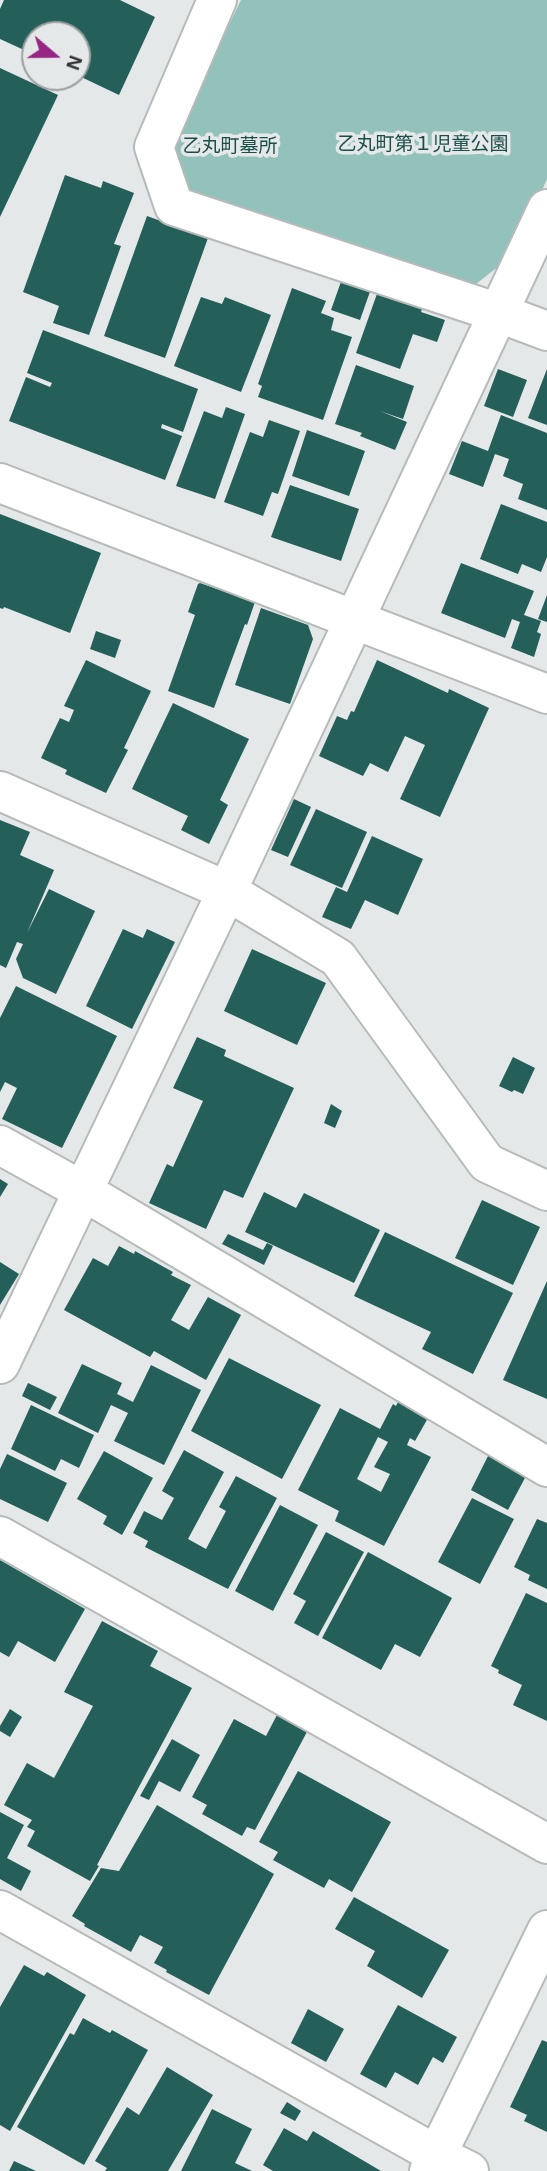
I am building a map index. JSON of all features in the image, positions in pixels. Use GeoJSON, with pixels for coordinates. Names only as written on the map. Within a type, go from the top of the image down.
{"type":"FeatureCollection","features":[{"type":"Feature","properties":{"kind":"street"},"geometry":{"type":"LineString","coordinates":[[217,0],[154,147],[174,206],[547,331]]}},
{"type":"Feature","properties":{"kind":"street"},"geometry":{"type":"LineString","coordinates":[[0,1364],[227,891],[547,209]]}},
{"type":"Feature","properties":{"kind":"street"},"geometry":{"type":"LineString","coordinates":[[0,483],[547,694]]}},
{"type":"Feature","properties":{"kind":"street"},"geometry":{"type":"LineString","coordinates":[[0,791],[227,891],[338,958],[486,1163],[547,1191]]}},
{"type":"Feature","properties":{"kind":"street"},"geometry":{"type":"LineString","coordinates":[[0,1145],[83,1191],[547,1467]]}},
{"type":"Feature","properties":{"kind":"street"},"geometry":{"type":"LineString","coordinates":[[0,1536],[547,1844]]}},
{"type":"Feature","properties":{"kind":"street"},"geometry":{"type":"LineString","coordinates":[[0,1910],[445,2166],[547,1930]]}},
{"type":"Feature","properties":{"kind":"green space","name":"乙丸町第１児童公園"},"geometry":{"type":"Polygon","coordinates":[[[241,0],[547,0],[547,179],[513,255],[467,291],[188,190],[170,146],[241,0]]]}},
{"type":"Feature","properties":{"kind":"building"},"geometry":{"type":"Polygon","coordinates":[[[4,0],[120,0],[155,17],[119,95],[91,82],[91,21],[21,21],[21,49],[0,39],[0,9],[4,0]]]}},
{"type":"Feature","properties":{"kind":"building"},"geometry":{"type":"Polygon","coordinates":[[[0,68],[21,78],[21,91],[49,91],[58,95],[0,217],[0,68]]]}},
{"type":"Feature","properties":{"kind":"building"},"geometry":{"type":"Polygon","coordinates":[[[65,175],[101,188],[103,181],[134,193],[114,244],[121,246],[89,335],[53,323],[59,306],[23,292],[65,175]]]}},
{"type":"Feature","properties":{"kind":"building"},"geometry":{"type":"Polygon","coordinates":[[[147,216],[208,238],[165,358],[104,336],[147,216]]]}},
{"type":"Feature","properties":{"kind":"building"},"geometry":{"type":"Polygon","coordinates":[[[343,276],[372,286],[360,320],[331,310],[343,276]]]}},
{"type":"Feature","properties":{"kind":"building"},"geometry":{"type":"Polygon","coordinates":[[[292,288],[326,301],[321,313],[334,318],[331,330],[352,337],[323,420],[258,397],[262,386],[258,384],[292,288]]]}},
{"type":"Feature","properties":{"kind":"building"},"geometry":{"type":"Polygon","coordinates":[[[378,291],[423,307],[421,312],[445,320],[437,342],[413,334],[400,369],[356,353],[378,291]]]}},
{"type":"Feature","properties":{"kind":"building"},"geometry":{"type":"Polygon","coordinates":[[[201,297],[222,304],[225,297],[271,315],[241,392],[174,366],[201,297]]]}},
{"type":"Feature","properties":{"kind":"building"},"geometry":{"type":"Polygon","coordinates":[[[43,330],[198,389],[183,432],[162,424],[161,428],[182,436],[165,480],[9,421],[26,377],[50,387],[52,383],[27,373],[43,330]]]}},
{"type":"Feature","properties":{"kind":"building"},"geometry":{"type":"Polygon","coordinates":[[[356,365],[414,386],[403,419],[380,411],[407,422],[395,450],[360,436],[362,433],[335,424],[356,365]]]}},
{"type":"Feature","properties":{"kind":"building"},"geometry":{"type":"Polygon","coordinates":[[[498,369],[527,380],[513,417],[484,406],[498,369]]]}},
{"type":"Feature","properties":{"kind":"building"},"geometry":{"type":"Polygon","coordinates":[[[547,369],[547,425],[528,418],[547,369]]]}},
{"type":"Feature","properties":{"kind":"building"},"geometry":{"type":"Polygon","coordinates":[[[226,407],[245,414],[215,499],[176,486],[204,411],[222,418],[226,407]]]}},
{"type":"Feature","properties":{"kind":"building"},"geometry":{"type":"Polygon","coordinates":[[[501,415],[547,433],[547,510],[518,499],[523,484],[503,476],[509,459],[495,454],[483,487],[449,474],[462,441],[488,451],[501,415]]]}},
{"type":"Feature","properties":{"kind":"building"},"geometry":{"type":"Polygon","coordinates":[[[269,420],[300,431],[278,494],[272,492],[263,516],[224,502],[250,432],[263,437],[269,420]]]}},
{"type":"Feature","properties":{"kind":"building"},"geometry":{"type":"Polygon","coordinates":[[[307,430],[365,451],[349,496],[292,476],[307,430]]]}},
{"type":"Feature","properties":{"kind":"building"},"geometry":{"type":"Polygon","coordinates":[[[290,485],[359,509],[341,561],[271,537],[290,485]]]}},
{"type":"Feature","properties":{"kind":"building"},"geometry":{"type":"Polygon","coordinates":[[[501,504],[547,522],[547,557],[541,572],[522,564],[518,574],[480,559],[501,504]]]}},
{"type":"Feature","properties":{"kind":"building"},"geometry":{"type":"Polygon","coordinates":[[[0,514],[101,553],[70,633],[4,607],[0,608],[0,514]]]}},
{"type":"Feature","properties":{"kind":"building"},"geometry":{"type":"Polygon","coordinates":[[[461,563],[534,591],[524,615],[541,621],[537,632],[541,634],[534,657],[511,648],[520,622],[512,619],[505,638],[441,613],[461,563]]]}},
{"type":"Feature","properties":{"kind":"building"},"geometry":{"type":"Polygon","coordinates":[[[200,583],[255,602],[214,708],[168,691],[195,615],[188,612],[200,583]]]}},
{"type":"Feature","properties":{"kind":"building"},"geometry":{"type":"Polygon","coordinates":[[[547,595],[547,622],[538,619],[547,595]]]}},
{"type":"Feature","properties":{"kind":"building"},"geometry":{"type":"Polygon","coordinates":[[[261,608],[308,625],[313,639],[290,704],[235,685],[261,608]]]}},
{"type":"Feature","properties":{"kind":"building"},"geometry":{"type":"Polygon","coordinates":[[[96,631],[121,640],[115,658],[90,649],[96,631]]]}},
{"type":"Feature","properties":{"kind":"building"},"geometry":{"type":"Polygon","coordinates":[[[86,660],[151,691],[124,748],[128,750],[106,793],[65,774],[67,770],[41,758],[60,718],[69,722],[74,710],[64,706],[86,660]]]}},
{"type":"Feature","properties":{"kind":"building"},"geometry":{"type":"Polygon","coordinates":[[[377,660],[448,693],[449,689],[489,708],[440,817],[400,799],[425,745],[405,736],[388,772],[370,763],[363,776],[319,756],[337,716],[347,720],[351,711],[354,712],[377,660]]]}},
{"type":"Feature","properties":{"kind":"building"},"geometry":{"type":"Polygon","coordinates":[[[173,703],[249,739],[220,800],[228,805],[209,844],[181,830],[188,816],[132,789],[173,703]]]}},
{"type":"Feature","properties":{"kind":"building"},"geometry":{"type":"Polygon","coordinates":[[[294,799],[311,807],[288,857],[271,850],[294,799]]]}},
{"type":"Feature","properties":{"kind":"building"},"geometry":{"type":"Polygon","coordinates":[[[316,809],[367,832],[342,888],[290,865],[316,809]]]}},
{"type":"Feature","properties":{"kind":"building"},"geometry":{"type":"Polygon","coordinates":[[[0,820],[30,832],[20,855],[54,870],[27,933],[49,889],[95,911],[56,994],[23,978],[16,959],[23,944],[17,942],[6,968],[0,965],[0,820]]]}},
{"type":"Feature","properties":{"kind":"building"},"geometry":{"type":"Polygon","coordinates":[[[372,836],[423,859],[398,915],[365,900],[351,929],[322,917],[336,887],[347,892],[372,836]]]}},
{"type":"Feature","properties":{"kind":"building"},"geometry":{"type":"Polygon","coordinates":[[[123,929],[143,938],[147,929],[175,942],[132,1029],[86,1006],[123,929]]]}},
{"type":"Feature","properties":{"kind":"building"},"geometry":{"type":"Polygon","coordinates":[[[252,949],[326,983],[297,1045],[224,1011],[252,949]]]}},
{"type":"Feature","properties":{"kind":"building"},"geometry":{"type":"Polygon","coordinates":[[[16,986],[117,1036],[62,1148],[2,1119],[17,1088],[5,1082],[0,1092],[0,1018],[16,986]]]}},
{"type":"Feature","properties":{"kind":"building"},"geometry":{"type":"Polygon","coordinates":[[[197,1037],[226,1050],[224,1056],[294,1088],[243,1198],[224,1190],[206,1229],[149,1203],[167,1164],[173,1167],[203,1101],[173,1088],[197,1037]]]}},
{"type":"Feature","properties":{"kind":"building"},"geometry":{"type":"Polygon","coordinates":[[[513,1057],[535,1068],[523,1094],[499,1086],[513,1057]]]}},
{"type":"Feature","properties":{"kind":"building"},"geometry":{"type":"Polygon","coordinates":[[[331,1104],[342,1111],[335,1128],[324,1123],[331,1104]]]}},
{"type":"Feature","properties":{"kind":"building"},"geometry":{"type":"Polygon","coordinates":[[[0,1179],[8,1184],[0,1197],[0,1179]]]}},
{"type":"Feature","properties":{"kind":"building"},"geometry":{"type":"Polygon","coordinates":[[[264,1192],[296,1208],[304,1193],[380,1230],[354,1283],[245,1232],[264,1192]]]}},
{"type":"Feature","properties":{"kind":"building"},"geometry":{"type":"Polygon","coordinates":[[[482,1200],[540,1227],[513,1285],[455,1258],[482,1200]]]}},
{"type":"Feature","properties":{"kind":"building"},"geometry":{"type":"Polygon","coordinates":[[[385,1232],[513,1293],[473,1374],[422,1349],[431,1332],[354,1296],[385,1232]]]}},
{"type":"Feature","properties":{"kind":"building"},"geometry":{"type":"Polygon","coordinates":[[[228,1234],[263,1250],[267,1243],[273,1246],[264,1265],[222,1244],[228,1234]]]}},
{"type":"Feature","properties":{"kind":"building"},"geometry":{"type":"Polygon","coordinates":[[[119,1246],[134,1254],[135,1251],[191,1285],[171,1320],[189,1330],[208,1297],[241,1315],[206,1380],[154,1351],[150,1357],[64,1310],[93,1258],[108,1266],[119,1246]]]}},
{"type":"Feature","properties":{"kind":"building"},"geometry":{"type":"Polygon","coordinates":[[[0,1262],[19,1274],[0,1305],[0,1262]]]}},
{"type":"Feature","properties":{"kind":"building"},"geometry":{"type":"Polygon","coordinates":[[[547,1281],[547,1399],[503,1380],[547,1281]]]}},
{"type":"Feature","properties":{"kind":"building"},"geometry":{"type":"Polygon","coordinates":[[[229,1358],[321,1405],[282,1479],[191,1431],[229,1358]]]}},
{"type":"Feature","properties":{"kind":"building"},"geometry":{"type":"Polygon","coordinates":[[[82,1364],[122,1383],[117,1394],[133,1402],[151,1365],[201,1390],[164,1465],[114,1441],[128,1413],[111,1405],[98,1433],[58,1413],[82,1364]]]}},
{"type":"Feature","properties":{"kind":"building"},"geometry":{"type":"Polygon","coordinates":[[[28,1383],[57,1397],[50,1410],[22,1396],[28,1383]]]}},
{"type":"Feature","properties":{"kind":"building"},"geometry":{"type":"Polygon","coordinates":[[[398,1402],[428,1418],[415,1441],[410,1438],[407,1445],[431,1457],[384,1546],[335,1521],[339,1511],[298,1490],[340,1408],[380,1429],[393,1404],[396,1406],[398,1402]],[[378,1437],[357,1479],[381,1492],[390,1474],[374,1467],[388,1442],[378,1437]]]}},
{"type":"Feature","properties":{"kind":"building"},"geometry":{"type":"Polygon","coordinates":[[[31,1405],[94,1435],[79,1468],[61,1459],[55,1471],[11,1449],[31,1405]]]}},
{"type":"Feature","properties":{"kind":"building"},"geometry":{"type":"Polygon","coordinates":[[[184,1450],[224,1472],[188,1539],[206,1549],[226,1511],[219,1507],[236,1476],[277,1498],[228,1589],[145,1547],[148,1541],[133,1533],[144,1511],[162,1520],[174,1498],[162,1491],[184,1450]]]}},
{"type":"Feature","properties":{"kind":"building"},"geometry":{"type":"Polygon","coordinates":[[[104,1451],[153,1478],[122,1535],[103,1524],[107,1516],[77,1499],[104,1451]]]}},
{"type":"Feature","properties":{"kind":"building"},"geometry":{"type":"Polygon","coordinates":[[[7,1454],[67,1483],[48,1522],[0,1499],[0,1469],[7,1454]]]}},
{"type":"Feature","properties":{"kind":"building"},"geometry":{"type":"Polygon","coordinates":[[[489,1454],[527,1474],[508,1510],[471,1490],[489,1454]]]}},
{"type":"Feature","properties":{"kind":"building"},"geometry":{"type":"Polygon","coordinates":[[[472,1498],[514,1519],[480,1584],[438,1562],[472,1498]]]}},
{"type":"Feature","properties":{"kind":"building"},"geometry":{"type":"Polygon","coordinates":[[[280,1505],[318,1525],[273,1611],[235,1591],[280,1505]]]}},
{"type":"Feature","properties":{"kind":"building"},"geometry":{"type":"Polygon","coordinates":[[[537,1519],[547,1523],[547,1589],[528,1580],[530,1575],[514,1567],[537,1519]]]}},
{"type":"Feature","properties":{"kind":"building"},"geometry":{"type":"Polygon","coordinates":[[[326,1532],[364,1552],[318,1636],[294,1623],[306,1601],[293,1594],[326,1532]]]}},
{"type":"Feature","properties":{"kind":"building"},"geometry":{"type":"Polygon","coordinates":[[[368,1552],[452,1598],[420,1657],[395,1644],[381,1670],[322,1638],[368,1552]]]}},
{"type":"Feature","properties":{"kind":"building"},"geometry":{"type":"Polygon","coordinates":[[[0,1560],[85,1609],[55,1662],[18,1641],[9,1657],[0,1652],[0,1560]]]}},
{"type":"Feature","properties":{"kind":"building"},"geometry":{"type":"Polygon","coordinates":[[[526,1593],[547,1603],[547,1721],[513,1705],[522,1685],[498,1673],[499,1670],[491,1666],[526,1593]]]}},
{"type":"Feature","properties":{"kind":"building"},"geometry":{"type":"Polygon","coordinates":[[[102,1621],[158,1651],[150,1666],[192,1688],[90,1881],[27,1846],[35,1831],[27,1827],[32,1820],[4,1805],[27,1763],[54,1778],[93,1706],[64,1692],[102,1621]]]}},
{"type":"Feature","properties":{"kind":"building"},"geometry":{"type":"Polygon","coordinates":[[[10,1709],[22,1717],[10,1737],[0,1731],[0,1726],[10,1709]]]}},
{"type":"Feature","properties":{"kind":"building"},"geometry":{"type":"Polygon","coordinates":[[[281,1712],[309,1728],[255,1830],[247,1827],[242,1836],[202,1814],[207,1805],[192,1797],[234,1719],[266,1736],[281,1712]]]}},
{"type":"Feature","properties":{"kind":"building"},"geometry":{"type":"Polygon","coordinates":[[[172,1739],[200,1755],[180,1792],[159,1781],[149,1800],[140,1796],[172,1739]]]}},
{"type":"Feature","properties":{"kind":"building"},"geometry":{"type":"Polygon","coordinates":[[[298,1771],[391,1822],[352,1892],[329,1879],[324,1888],[273,1860],[278,1852],[259,1842],[298,1771]]]}},
{"type":"Feature","properties":{"kind":"building"},"geometry":{"type":"Polygon","coordinates":[[[157,1805],[274,1874],[209,1995],[154,1963],[163,1947],[140,1935],[131,1952],[84,1926],[85,1924],[72,1916],[101,1868],[119,1871],[157,1805]]]}},
{"type":"Feature","properties":{"kind":"building"},"geometry":{"type":"Polygon","coordinates":[[[0,1812],[24,1825],[7,1858],[31,1871],[21,1891],[0,1879],[0,1812]]]}},
{"type":"Feature","properties":{"kind":"building"},"geometry":{"type":"Polygon","coordinates":[[[354,1897],[449,1950],[422,1998],[367,1966],[375,1951],[335,1929],[354,1897]]]}},
{"type":"Feature","properties":{"kind":"building"},"geometry":{"type":"Polygon","coordinates":[[[24,1965],[44,1976],[47,1972],[86,1995],[10,2131],[0,2125],[0,2007],[24,1965]]]}},
{"type":"Feature","properties":{"kind":"building"},"geometry":{"type":"Polygon","coordinates":[[[398,2005],[457,2037],[443,2063],[433,2057],[418,2085],[395,2072],[386,2088],[360,2074],[398,2005]]]}},
{"type":"Feature","properties":{"kind":"building"},"geometry":{"type":"Polygon","coordinates":[[[308,2009],[344,2029],[326,2062],[291,2043],[308,2009]]]}},
{"type":"Feature","properties":{"kind":"building"},"geometry":{"type":"Polygon","coordinates":[[[83,2018],[148,2050],[84,2165],[17,2127],[70,2033],[74,2035],[83,2018]]]}},
{"type":"Feature","properties":{"kind":"building"},"geometry":{"type":"Polygon","coordinates":[[[542,2040],[547,2042],[547,2132],[524,2121],[527,2115],[510,2107],[542,2040]]]}},
{"type":"Feature","properties":{"kind":"building"},"geometry":{"type":"Polygon","coordinates":[[[167,2067],[213,2095],[168,2171],[105,2171],[107,2168],[95,2161],[127,2107],[139,2115],[167,2067]]]}},
{"type":"Feature","properties":{"kind":"building"},"geometry":{"type":"Polygon","coordinates":[[[287,2102],[301,2111],[295,2121],[280,2113],[287,2102]]]}},
{"type":"Feature","properties":{"kind":"building"},"geometry":{"type":"Polygon","coordinates":[[[212,2109],[252,2129],[235,2163],[252,2171],[181,2171],[212,2109]]]}},
{"type":"Feature","properties":{"kind":"building"},"geometry":{"type":"Polygon","coordinates":[[[284,2128],[307,2141],[313,2131],[381,2171],[273,2171],[263,2165],[284,2128]]]}},
{"type":"Feature","properties":{"kind":"building"},"geometry":{"type":"Polygon","coordinates":[[[14,2161],[36,2171],[9,2171],[14,2161]]]}},
{"type":"Feature","properties":{"kind":"park label","name":"乙丸町墓所"},"geometry":{"type":"Point","coordinates":[230,147]}}]}
